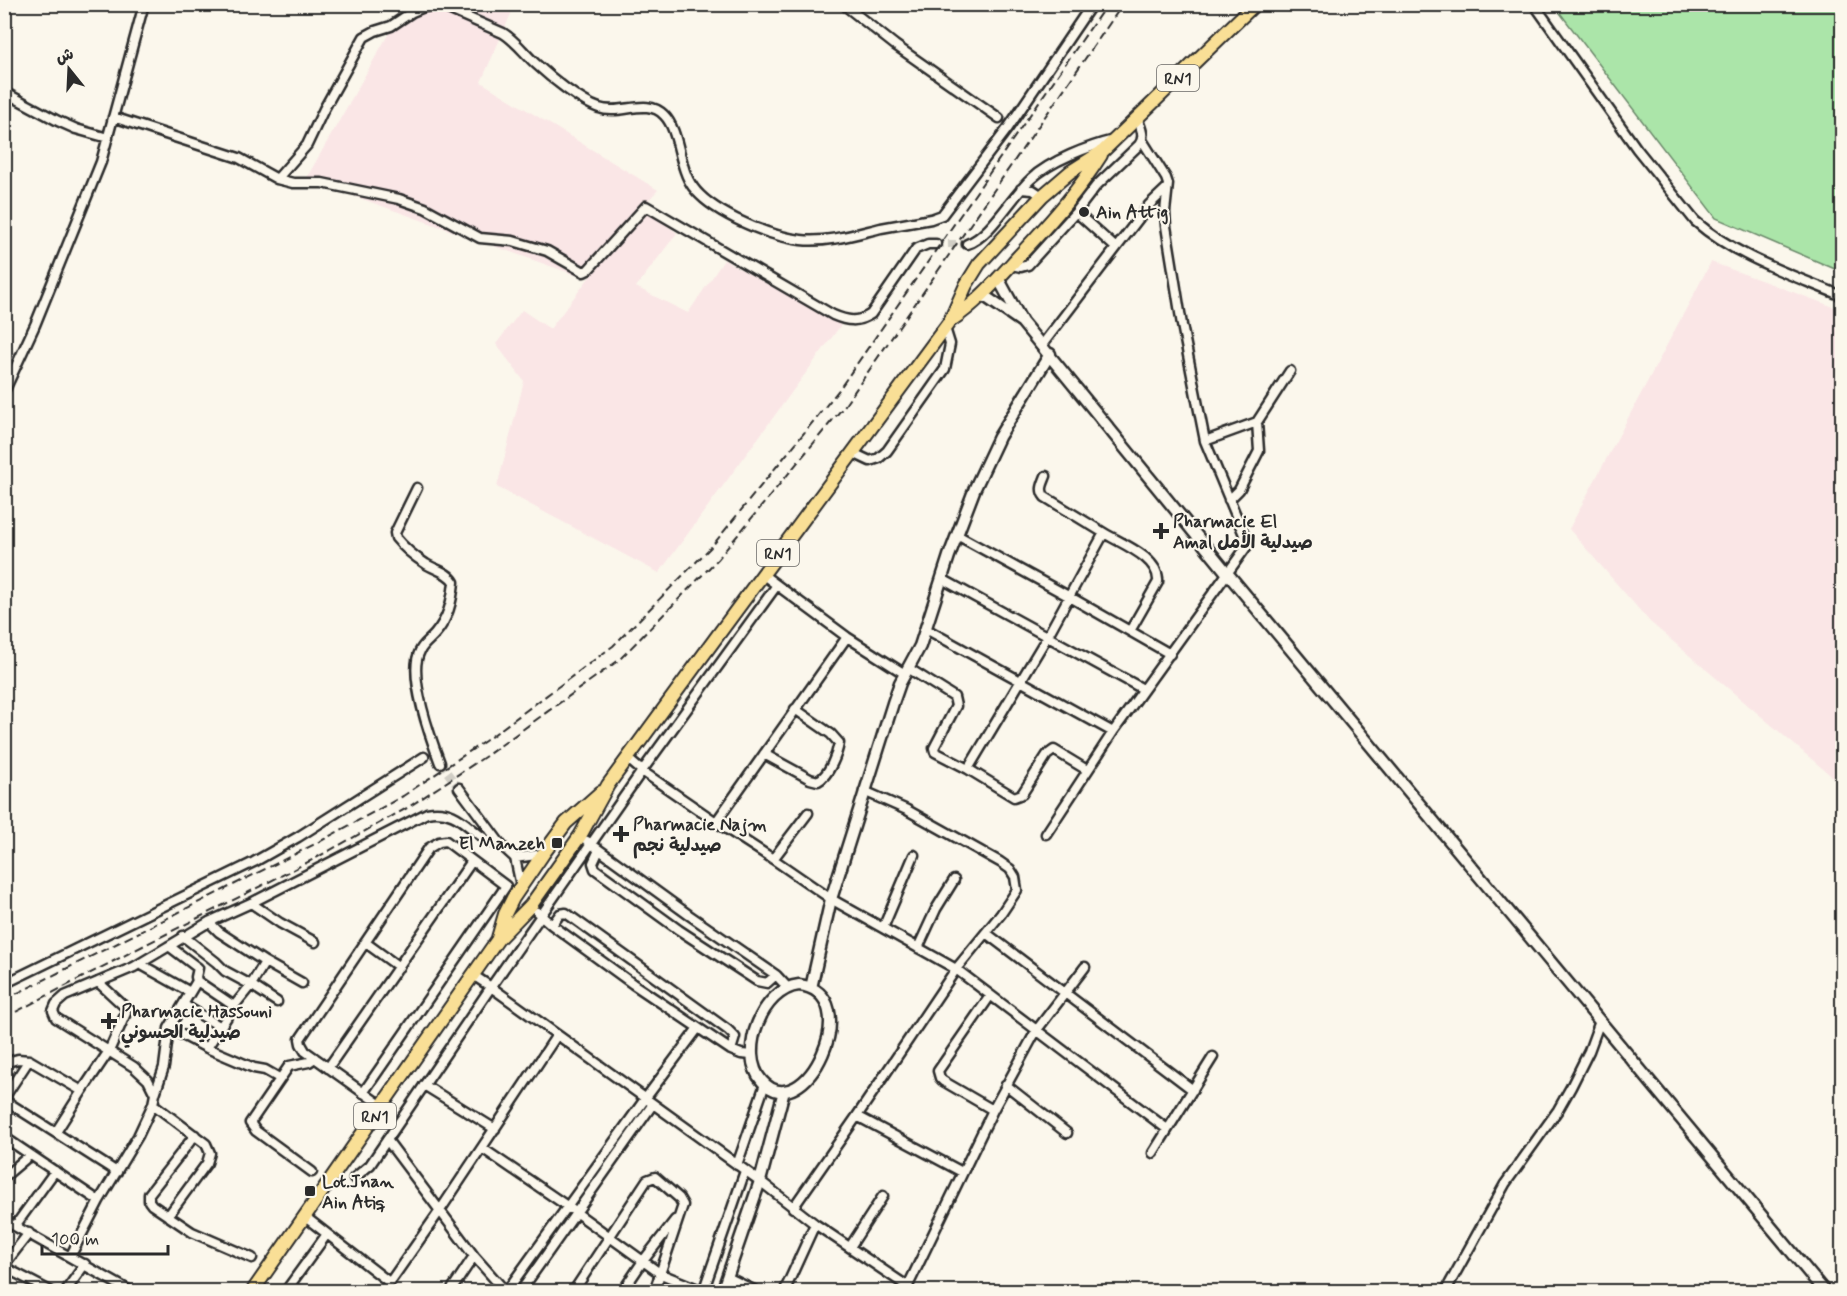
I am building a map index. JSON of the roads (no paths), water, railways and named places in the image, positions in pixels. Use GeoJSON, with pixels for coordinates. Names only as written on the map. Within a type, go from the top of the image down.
{"type":"FeatureCollection","features":[{"type":"Feature","properties":{"kind":"main road","name":"RN1"},"geometry":{"type":"LineString","coordinates":[[252,1292],[472,975],[498,939],[531,905],[580,836],[608,785],[948,325],[966,285],[979,264],[1047,192],[1070,172],[1103,151],[1255,4]]}},
{"type":"Feature","properties":{"kind":"main road","name":"RN1"},"geometry":{"type":"LineString","coordinates":[[948,325],[983,295],[1071,208],[1103,151]]}},
{"type":"Feature","properties":{"kind":"main road"},"geometry":{"type":"LineString","coordinates":[[1047,192],[1059,188],[1071,208]]}},
{"type":"Feature","properties":{"kind":"main road"},"geometry":{"type":"LineString","coordinates":[[979,264],[982,279],[988,282],[997,280]]}},
{"type":"Feature","properties":{"kind":"main road","name":"RN1"},"geometry":{"type":"LineString","coordinates":[[498,939],[505,914],[543,854],[566,824],[608,785]]}},
{"type":"Feature","properties":{"kind":"main road"},"geometry":{"type":"LineString","coordinates":[[566,824],[575,828],[580,836]]}},
{"type":"Feature","properties":{"kind":"main road"},"geometry":{"type":"LineString","coordinates":[[521,886],[523,899],[531,905]]}},
{"type":"Feature","properties":{"kind":"street"},"geometry":{"type":"LineString","coordinates":[[4,392],[101,162],[144,4]]}},
{"type":"Feature","properties":{"kind":"street"},"geometry":{"type":"LineString","coordinates":[[843,4],[895,45],[999,118]]}},
{"type":"Feature","properties":{"kind":"street"},"geometry":{"type":"LineString","coordinates":[[277,178],[307,145],[364,37],[391,26],[418,10],[439,5],[512,38],[535,63],[591,105],[608,111],[650,107],[664,114],[675,138],[686,174],[694,189],[709,203],[752,226],[783,237],[814,240],[853,235],[939,217],[947,210],[1008,128],[1092,4]]}},
{"type":"Feature","properties":{"kind":"street"},"geometry":{"type":"LineString","coordinates":[[1534,4],[1637,149],[1695,221],[1732,246],[1763,263],[1842,296]]}},
{"type":"Feature","properties":{"kind":"street"},"geometry":{"type":"LineString","coordinates":[[4,92],[76,129],[108,138]]}},
{"type":"Feature","properties":{"kind":"street"},"geometry":{"type":"LineString","coordinates":[[113,117],[239,158],[277,178],[293,183],[322,183],[399,199],[425,208],[480,238],[513,241],[547,251],[584,272],[646,206],[827,312],[851,321],[863,319],[871,314],[916,249],[936,244]]}},
{"type":"Feature","properties":{"kind":"street"},"geometry":{"type":"LineString","coordinates":[[1116,248],[1071,208],[1139,145],[1143,135],[1137,117]]}},
{"type":"Feature","properties":{"kind":"street"},"geometry":{"type":"LineString","coordinates":[[967,244],[980,238],[1031,178],[1087,148],[1114,140]]}},
{"type":"Feature","properties":{"kind":"street"},"geometry":{"type":"LineString","coordinates":[[1046,834],[1143,689],[1247,546],[1205,441],[1182,325],[1166,226],[1167,188],[1164,173],[1142,140]]}},
{"type":"Feature","properties":{"kind":"street"},"geometry":{"type":"LineString","coordinates":[[1042,345],[1149,205],[1167,188]]}},
{"type":"Feature","properties":{"kind":"street"},"geometry":{"type":"LineString","coordinates":[[1022,189],[1047,192]]}},
{"type":"Feature","properties":{"kind":"street"},"geometry":{"type":"LineString","coordinates":[[997,280],[1022,322],[1228,574],[1825,1292]]}},
{"type":"Feature","properties":{"kind":"street"},"geometry":{"type":"LineString","coordinates":[[983,295],[1022,322]]}},
{"type":"Feature","properties":{"kind":"street"},"geometry":{"type":"LineString","coordinates":[[853,453],[870,461],[879,458],[887,451],[945,369],[950,344],[948,325]]}},
{"type":"Feature","properties":{"kind":"street"},"geometry":{"type":"LineString","coordinates":[[811,988],[831,899],[864,791],[890,712],[906,671],[918,652],[957,534],[999,437],[1050,354]]}},
{"type":"Feature","properties":{"kind":"street"},"geometry":{"type":"LineString","coordinates":[[1229,500],[1239,490],[1259,451],[1257,422],[1290,371]]}},
{"type":"Feature","properties":{"kind":"street"},"geometry":{"type":"LineString","coordinates":[[1205,441],[1257,422]]}},
{"type":"Feature","properties":{"kind":"street"},"geometry":{"type":"LineString","coordinates":[[1046,476],[1042,488],[1042,494],[1045,497],[1148,560],[1156,570],[1158,582],[1130,631]]}},
{"type":"Feature","properties":{"kind":"street"},"geometry":{"type":"LineString","coordinates":[[417,488],[395,533],[396,538],[412,554],[448,575],[454,582],[446,618],[417,655],[416,667],[427,727],[440,763]]}},
{"type":"Feature","properties":{"kind":"street"},"geometry":{"type":"LineString","coordinates":[[968,769],[1022,681],[1104,533]]}},
{"type":"Feature","properties":{"kind":"street"},"geometry":{"type":"LineString","coordinates":[[957,534],[1170,654]]}},
{"type":"Feature","properties":{"kind":"street"},"geometry":{"type":"LineString","coordinates":[[762,574],[847,637],[954,697],[956,706],[934,748],[935,752],[1014,797],[1022,794],[1047,754],[1054,750],[1087,770]]}},
{"type":"Feature","properties":{"kind":"street"},"geometry":{"type":"LineString","coordinates":[[942,579],[1143,689]]}},
{"type":"Feature","properties":{"kind":"street"},"geometry":{"type":"LineString","coordinates":[[354,1178],[370,1165],[642,771],[777,585]]}},
{"type":"Feature","properties":{"kind":"street"},"geometry":{"type":"LineString","coordinates":[[926,629],[1113,732]]}},
{"type":"Feature","properties":{"kind":"street"},"geometry":{"type":"LineString","coordinates":[[716,822],[847,637]]}},
{"type":"Feature","properties":{"kind":"street"},"geometry":{"type":"LineString","coordinates":[[764,754],[810,779],[818,781],[825,775],[839,743],[831,734],[795,710]]}},
{"type":"Feature","properties":{"kind":"street"},"geometry":{"type":"LineString","coordinates":[[4,984],[254,862],[298,837],[424,757]]}},
{"type":"Feature","properties":{"kind":"street"},"geometry":{"type":"LineString","coordinates":[[628,759],[642,771],[831,899],[956,969],[1167,1129]]}},
{"type":"Feature","properties":{"kind":"street"},"geometry":{"type":"LineString","coordinates":[[459,788],[502,846],[515,858],[521,886]]}},
{"type":"Feature","properties":{"kind":"street"},"geometry":{"type":"LineString","coordinates":[[793,1208],[956,969],[1017,890],[1015,877],[1010,869],[907,810],[864,791]]}},
{"type":"Feature","properties":{"kind":"street"},"geometry":{"type":"LineString","coordinates":[[155,1094],[148,1080],[134,1067],[56,1018],[54,1007],[61,999],[140,963],[209,922],[427,813],[450,813],[483,838],[502,846]]}},
{"type":"Feature","properties":{"kind":"street"},"geometry":{"type":"LineString","coordinates":[[773,859],[808,813]]}},
{"type":"Feature","properties":{"kind":"street"},"geometry":{"type":"LineString","coordinates":[[580,836],[776,975],[788,988]]}},
{"type":"Feature","properties":{"kind":"street"},"geometry":{"type":"LineString","coordinates":[[363,1093],[506,886],[446,841],[432,846],[301,1035],[302,1047],[328,1068],[363,1093],[382,1106]]}},
{"type":"Feature","properties":{"kind":"street"},"geometry":{"type":"LineString","coordinates":[[599,850],[594,864],[597,871],[679,930],[757,981],[767,983],[776,975]]}},
{"type":"Feature","properties":{"kind":"street"},"geometry":{"type":"LineString","coordinates":[[515,858],[543,854]]}},
{"type":"Feature","properties":{"kind":"street"},"geometry":{"type":"LineString","coordinates":[[883,928],[914,855]]}},
{"type":"Feature","properties":{"kind":"street"},"geometry":{"type":"LineString","coordinates":[[328,1068],[472,861]]}},
{"type":"Feature","properties":{"kind":"street"},"geometry":{"type":"LineString","coordinates":[[918,948],[936,909],[954,880]]}},
{"type":"Feature","properties":{"kind":"street"},"geometry":{"type":"LineString","coordinates":[[251,903],[280,923],[315,942]]}},
{"type":"Feature","properties":{"kind":"street"},"geometry":{"type":"LineString","coordinates":[[531,905],[552,925],[633,984],[731,1050],[752,1055]]}},
{"type":"Feature","properties":{"kind":"street"},"geometry":{"type":"LineString","coordinates":[[552,925],[560,914],[566,913],[733,1034],[735,1041],[731,1050]]}},
{"type":"Feature","properties":{"kind":"street"},"geometry":{"type":"LineString","coordinates":[[679,930],[689,915]]}},
{"type":"Feature","properties":{"kind":"street"},"geometry":{"type":"LineString","coordinates":[[209,922],[219,932],[302,983]]}},
{"type":"Feature","properties":{"kind":"street"},"geometry":{"type":"LineString","coordinates":[[986,933],[1193,1090]]}},
{"type":"Feature","properties":{"kind":"street"},"geometry":{"type":"LineString","coordinates":[[183,936],[225,971],[277,1002]]}},
{"type":"Feature","properties":{"kind":"street"},"geometry":{"type":"LineString","coordinates":[[366,943],[399,968]]}},
{"type":"Feature","properties":{"kind":"street"},"geometry":{"type":"LineString","coordinates":[[70,1257],[99,1201],[138,1136],[153,1104],[164,1067],[170,1028],[197,981],[198,968],[169,945]]}},
{"type":"Feature","properties":{"kind":"street"},"geometry":{"type":"LineString","coordinates":[[207,1048],[266,962]]}},
{"type":"Feature","properties":{"kind":"street"},"geometry":{"type":"LineString","coordinates":[[140,963],[190,993]]}},
{"type":"Feature","properties":{"kind":"street"},"geometry":{"type":"LineString","coordinates":[[472,975],[760,1181],[793,1208],[906,1289],[993,1110],[1036,1031],[1085,967]]}},
{"type":"Feature","properties":{"kind":"street"},"geometry":{"type":"LineString","coordinates":[[633,984],[643,970]]}},
{"type":"Feature","properties":{"kind":"street"},"geometry":{"type":"LineString","coordinates":[[197,981],[234,1006]]}},
{"type":"Feature","properties":{"kind":"street"},"geometry":{"type":"LineString","coordinates":[[56,1132],[109,1051],[125,1017],[126,1010],[98,982]]}},
{"type":"Feature","properties":{"kind":"street"},"geometry":{"type":"LineString","coordinates":[[799,986],[811,988],[820,994],[828,1010],[829,1025],[826,1045],[819,1063],[807,1079],[795,1088],[784,1091],[773,1089],[765,1084],[755,1068],[752,1041],[762,1016],[778,994],[788,988],[799,986]]}},
{"type":"Feature","properties":{"kind":"street"},"geometry":{"type":"LineString","coordinates":[[990,996],[938,1071],[943,1081],[993,1110]]}},
{"type":"Feature","properties":{"kind":"street"},"geometry":{"type":"LineString","coordinates":[[184,1005],[221,1027]]}},
{"type":"Feature","properties":{"kind":"street"},"geometry":{"type":"LineString","coordinates":[[1445,1292],[1505,1184],[1558,1110],[1589,1051],[1600,1021]]}},
{"type":"Feature","properties":{"kind":"street"},"geometry":{"type":"LineString","coordinates":[[170,1028],[207,1048],[254,1068],[265,1070],[279,1078]]}},
{"type":"Feature","properties":{"kind":"street"},"geometry":{"type":"LineString","coordinates":[[387,1140],[439,1212],[506,1292],[698,1028]]}},
{"type":"Feature","properties":{"kind":"street"},"geometry":{"type":"LineString","coordinates":[[382,1292],[439,1212],[557,1035]]}},
{"type":"Feature","properties":{"kind":"street"},"geometry":{"type":"LineString","coordinates":[[1153,1153],[1213,1057]]}},
{"type":"Feature","properties":{"kind":"street"},"geometry":{"type":"LineString","coordinates":[[312,1172],[250,1125],[251,1120],[289,1066],[309,1062],[315,1058]]}},
{"type":"Feature","properties":{"kind":"street"},"geometry":{"type":"LineString","coordinates":[[4,1064],[18,1059],[29,1060],[82,1090]]}},
{"type":"Feature","properties":{"kind":"street"},"geometry":{"type":"LineString","coordinates":[[29,1060],[4,1099],[117,1172]]}},
{"type":"Feature","properties":{"kind":"street"},"geometry":{"type":"LineString","coordinates":[[482,1148],[576,1212],[661,1275],[703,1291],[765,1084]]}},
{"type":"Feature","properties":{"kind":"street"},"geometry":{"type":"LineString","coordinates":[[424,1085],[495,1129]]}},
{"type":"Feature","properties":{"kind":"street"},"geometry":{"type":"LineString","coordinates":[[1006,1085],[1067,1133]]}},
{"type":"Feature","properties":{"kind":"street"},"geometry":{"type":"LineString","coordinates":[[722,1292],[760,1181],[784,1091]]}},
{"type":"Feature","properties":{"kind":"street"},"geometry":{"type":"LineString","coordinates":[[153,1104],[208,1147],[209,1159],[168,1216]]}},
{"type":"Feature","properties":{"kind":"street"},"geometry":{"type":"LineString","coordinates":[[520,1292],[653,1104]]}},
{"type":"Feature","properties":{"kind":"street"},"geometry":{"type":"LineString","coordinates":[[857,1116],[962,1172]]}},
{"type":"Feature","properties":{"kind":"street"},"geometry":{"type":"LineString","coordinates":[[195,1135],[148,1196],[150,1203],[192,1232],[252,1258]]}},
{"type":"Feature","properties":{"kind":"street"},"geometry":{"type":"LineString","coordinates":[[4,1137],[99,1201]]}},
{"type":"Feature","properties":{"kind":"street"},"geometry":{"type":"LineString","coordinates":[[4,1177],[30,1155]]}},
{"type":"Feature","properties":{"kind":"street"},"geometry":{"type":"LineString","coordinates":[[15,1226],[55,1172]]}},
{"type":"Feature","properties":{"kind":"street"},"geometry":{"type":"LineString","coordinates":[[573,1292],[647,1180],[655,1177],[680,1198],[683,1205],[654,1292]]}},
{"type":"Feature","properties":{"kind":"street"},"geometry":{"type":"LineString","coordinates":[[850,1247],[883,1196]]}},
{"type":"Feature","properties":{"kind":"street"},"geometry":{"type":"LineString","coordinates":[[622,1292],[643,1261],[680,1215]]}},
{"type":"Feature","properties":{"kind":"street"},"geometry":{"type":"LineString","coordinates":[[304,1216],[389,1282]]}},
{"type":"Feature","properties":{"kind":"street"},"geometry":{"type":"LineString","coordinates":[[4,1220],[85,1264],[127,1290]]}},
{"type":"Feature","properties":{"kind":"street"},"geometry":{"type":"LineString","coordinates":[[784,1292],[815,1224]]}},
{"type":"Feature","properties":{"kind":"street"},"geometry":{"type":"LineString","coordinates":[[28,1233],[4,1266],[52,1292]]}},
{"type":"Feature","properties":{"kind":"street"},"geometry":{"type":"LineString","coordinates":[[300,1292],[288,1288],[327,1233]]}},
{"type":"Feature","properties":{"kind":"street"},"geometry":{"type":"LineString","coordinates":[[450,1292],[474,1256]]}},
{"type":"Feature","properties":{"kind":"street"},"geometry":{"type":"LineString","coordinates":[[65,1292],[85,1264]]}},
{"type":"Feature","properties":{"kind":"street"},"geometry":{"type":"LineString","coordinates":[[728,1277],[758,1292]]}},
{"type":"Feature","properties":{"kind":"tunnel"},"geometry":{"type":"LineString","coordinates":[[936,244],[967,244]]}},
{"type":"Feature","properties":{"kind":"tunnel"},"geometry":{"type":"LineString","coordinates":[[440,763],[459,788]]}},
{"type":"Feature","properties":{"kind":"railway"},"geometry":{"type":"LineString","coordinates":[[4,1000],[319,842],[403,796],[485,741],[613,646],[712,546],[838,391],[1107,4]]}},
{"type":"Feature","properties":{"kind":"railway"},"geometry":{"type":"LineString","coordinates":[[4,1018],[314,859],[407,808],[486,756],[619,660],[718,559],[845,405],[1123,4]]}},
{"type":"Feature","properties":{"kind":"place","name":"Ain Attig"},"geometry":{"type":"Point","coordinates":[1084,212]}},
{"type":"Feature","properties":{"kind":"place","name":"Pharmacie El Amal صيدلية الأمل"},"geometry":{"type":"Point","coordinates":[1161,531]}},
{"type":"Feature","properties":{"kind":"place","name":"Pharmacie Najm صيدلية نجم"},"geometry":{"type":"Point","coordinates":[621,834]}},
{"type":"Feature","properties":{"kind":"place","name":"El Manzeh"},"geometry":{"type":"Point","coordinates":[557,843]}},
{"type":"Feature","properties":{"kind":"place","name":"Pharmacie Hassouni صيدلية الحسوني"},"geometry":{"type":"Point","coordinates":[109,1021]}},
{"type":"Feature","properties":{"kind":"place","name":"Lot.Jnan Ain Atiq"},"geometry":{"type":"Point","coordinates":[310,1191]}}]}
